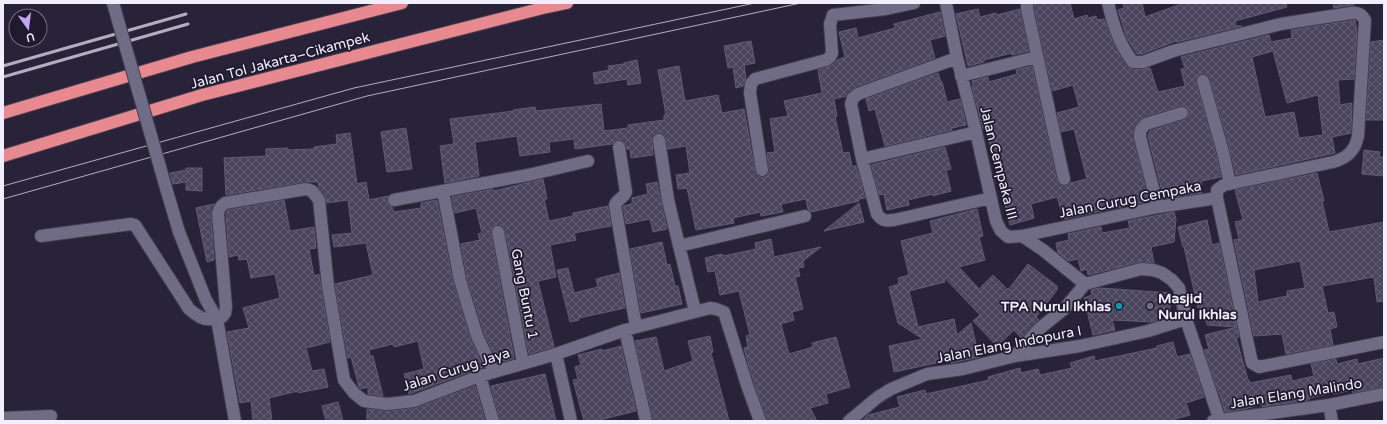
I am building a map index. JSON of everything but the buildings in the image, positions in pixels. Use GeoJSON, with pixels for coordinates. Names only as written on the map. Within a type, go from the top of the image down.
{"type":"FeatureCollection","features":[{"type":"Feature","properties":{"kind":"highway","name":"Jalan Tol Jakarta–Cikampek"},"geometry":{"type":"LineString","coordinates":[[3,113],[192,57],[402,3]]}},
{"type":"Feature","properties":{"kind":"highway","name":"Jalan Tol Jakarta–Cikampek"},"geometry":{"type":"LineString","coordinates":[[3,156],[202,95],[567,3]]}},
{"type":"Feature","properties":{"kind":"street"},"geometry":{"type":"LineString","coordinates":[[113,3],[179,232],[206,300],[217,319],[235,421]]}},
{"type":"Feature","properties":{"kind":"street"},"geometry":{"type":"LineString","coordinates":[[762,170],[750,93],[751,84],[756,79],[816,63],[830,57],[832,53],[830,24],[832,15],[886,9],[914,3]]}},
{"type":"Feature","properties":{"kind":"street","name":"Jalan Cempaka III"},"geometry":{"type":"LineString","coordinates":[[946,3],[961,76],[976,132],[996,221],[1001,231],[1008,237],[1022,236],[1043,250],[1085,284]]}},
{"type":"Feature","properties":{"kind":"street"},"geometry":{"type":"LineString","coordinates":[[1027,3],[1037,57],[1064,179]]}},
{"type":"Feature","properties":{"kind":"street"},"geometry":{"type":"LineString","coordinates":[[1108,3],[1113,26],[1128,56],[1133,62],[1143,62],[1174,51],[1280,24],[1357,12],[1362,15],[1365,20],[1358,136],[1351,153],[1342,159],[1230,184],[1223,152],[1203,81]]}},
{"type":"Feature","properties":{"kind":"street"},"geometry":{"type":"LineString","coordinates":[[961,76],[1037,57]]}},
{"type":"Feature","properties":{"kind":"street"},"geometry":{"type":"LineString","coordinates":[[957,58],[858,94],[853,98],[851,104],[862,159],[877,214],[882,220],[894,220],[990,198]]}},
{"type":"Feature","properties":{"kind":"street"},"geometry":{"type":"LineString","coordinates":[[1158,207],[1140,132],[1142,127],[1146,124],[1182,113]]}},
{"type":"Feature","properties":{"kind":"street"},"geometry":{"type":"LineString","coordinates":[[862,159],[976,132]]}},
{"type":"Feature","properties":{"kind":"street"},"geometry":{"type":"LineString","coordinates":[[659,140],[668,200],[696,311]]}},
{"type":"Feature","properties":{"kind":"street"},"geometry":{"type":"LineString","coordinates":[[619,147],[626,192],[624,197],[618,200],[615,205],[630,328],[646,421]]}},
{"type":"Feature","properties":{"kind":"street"},"geometry":{"type":"LineString","coordinates":[[394,200],[443,192],[588,161]]}},
{"type":"Feature","properties":{"kind":"street","name":"Jalan Curug Cempaka"},"geometry":{"type":"LineString","coordinates":[[1022,236],[1158,207],[1217,198],[1218,190],[1224,185],[1230,184]]}},
{"type":"Feature","properties":{"kind":"street","name":"Jalan Curug Jaya"},"geometry":{"type":"LineString","coordinates":[[217,319],[222,317],[226,307],[218,214],[221,206],[225,203],[306,190],[312,191],[319,200],[328,286],[344,380],[354,393],[364,401],[388,404],[414,401],[480,376],[556,354],[630,328],[710,308],[724,312],[746,385],[760,421]]}},
{"type":"Feature","properties":{"kind":"street"},"geometry":{"type":"LineString","coordinates":[[443,192],[460,280],[477,336],[494,372]]}},
{"type":"Feature","properties":{"kind":"street"},"geometry":{"type":"LineString","coordinates":[[1217,198],[1252,363],[1259,367],[1384,342]]}},
{"type":"Feature","properties":{"kind":"street"},"geometry":{"type":"LineString","coordinates":[[679,246],[805,216]]}},
{"type":"Feature","properties":{"kind":"street"},"geometry":{"type":"LineString","coordinates":[[41,236],[130,224],[135,225],[189,309],[199,317],[208,320],[217,319]]}},
{"type":"Feature","properties":{"kind":"street","name":"Gang Buntu 1"},"geometry":{"type":"LineString","coordinates":[[498,232],[523,363]]}},
{"type":"Feature","properties":{"kind":"street"},"geometry":{"type":"LineString","coordinates":[[1015,356],[1039,329],[1064,309],[1085,284],[1141,269],[1153,270],[1162,273],[1172,280],[1179,288],[1186,319],[1218,421]]}},
{"type":"Feature","properties":{"kind":"street","name":"Jalan Elang Indopura I"},"geometry":{"type":"LineString","coordinates":[[849,421],[890,389],[927,374],[963,369],[1015,356],[1080,346],[1148,331],[1186,319]]}},
{"type":"Feature","properties":{"kind":"street"},"geometry":{"type":"LineString","coordinates":[[556,354],[571,421]]}},
{"type":"Feature","properties":{"kind":"street"},"geometry":{"type":"LineString","coordinates":[[480,376],[493,421]]}},
{"type":"Feature","properties":{"kind":"street","name":"Jalan Elang Malindo"},"geometry":{"type":"LineString","coordinates":[[1218,421],[1329,405],[1384,394]]}},
{"type":"Feature","properties":{"kind":"street"},"geometry":{"type":"LineString","coordinates":[[1329,405],[1332,421]]}},
{"type":"Feature","properties":{"kind":"street"},"geometry":{"type":"LineString","coordinates":[[3,418],[51,416]]}},
{"type":"Feature","properties":{"kind":"tram line"},"geometry":{"type":"LineString","coordinates":[[3,186],[354,88],[755,3]]}},
{"type":"Feature","properties":{"kind":"tram line"},"geometry":{"type":"LineString","coordinates":[[3,199],[367,96],[801,3]]}},
{"type":"Feature","properties":{"kind":"railway"},"geometry":{"type":"LineString","coordinates":[[3,66],[186,14]]}},
{"type":"Feature","properties":{"kind":"railway"},"geometry":{"type":"LineString","coordinates":[[3,77],[188,24]]}},
{"type":"Feature","properties":{"kind":"place","name":"TPA Nurul Ikhlas"},"geometry":{"type":"Point","coordinates":[1119,306]}},
{"type":"Feature","properties":{"kind":"place","name":"Masjid Nurul Ikhlas"},"geometry":{"type":"Point","coordinates":[1150,306]}}]}
